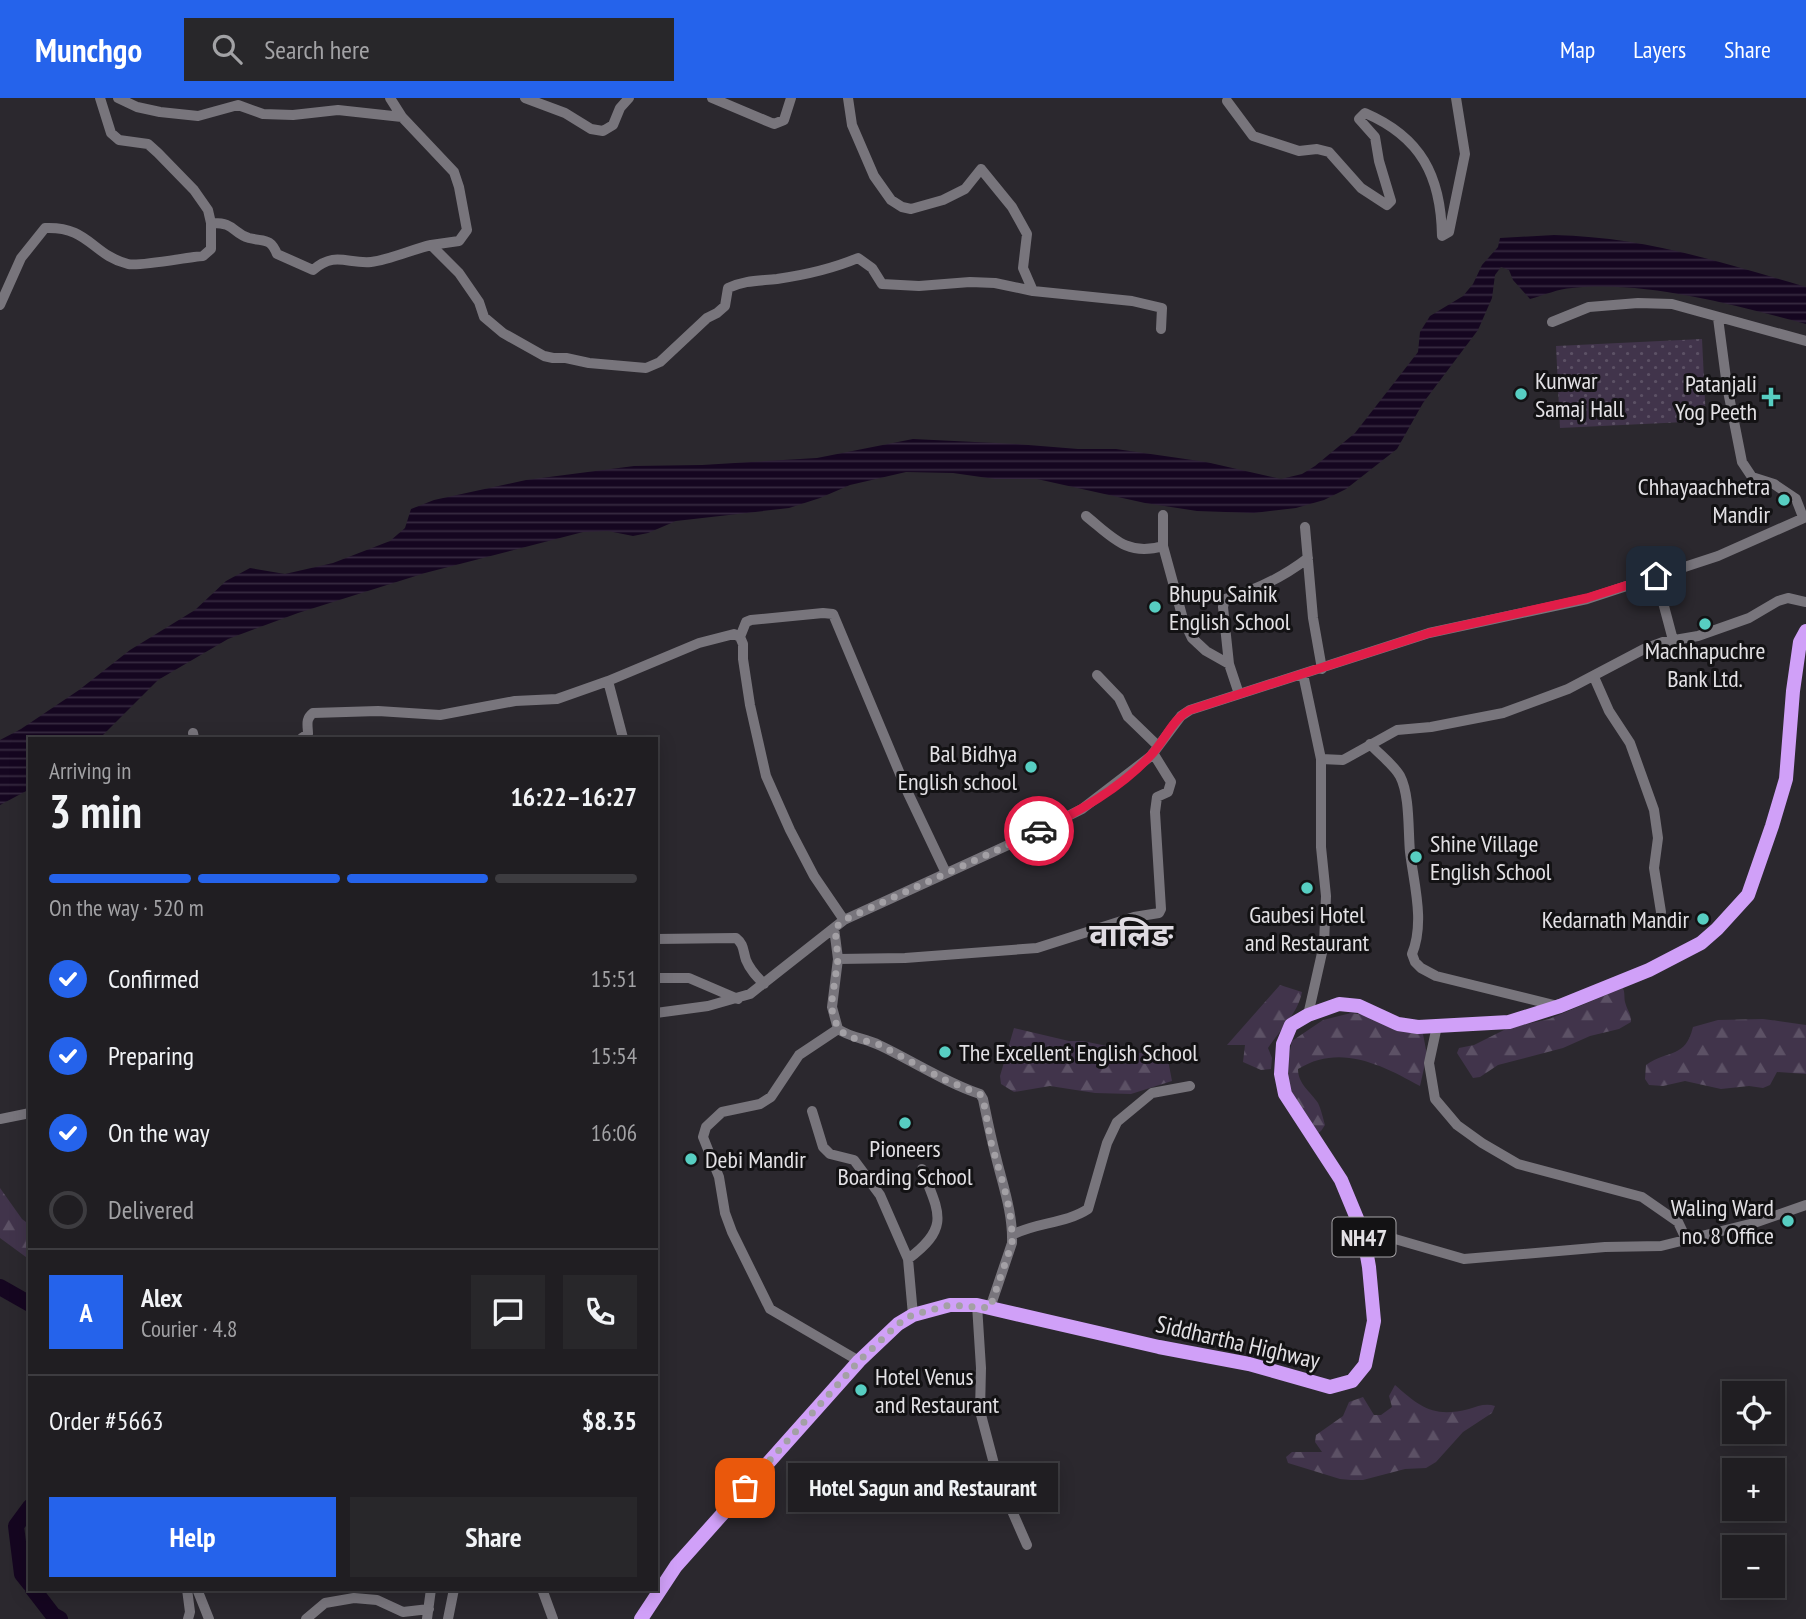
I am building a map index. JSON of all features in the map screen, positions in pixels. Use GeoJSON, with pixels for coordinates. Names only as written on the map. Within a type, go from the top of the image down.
{"type":"FeatureCollection","features":[{"type":"Feature","properties":{"kind":"highway","name":"Siddhartha Highway"},"geometry":{"type":"LineString","coordinates":[[658,1587],[859,1361],[898,1324],[912,1315],[950,1305],[984,1306],[1159,1347],[1249,1364],[1330,1387],[1352,1381],[1364,1365],[1374,1321],[1370,1267],[1363,1233],[1341,1180],[1285,1094],[1281,1074],[1283,1044],[1292,1025],[1308,1015],[1339,1004],[1359,1006],[1398,1024],[1418,1027],[1509,1022],[1560,1006],[1649,970],[1701,943],[1748,895],[1786,779],[1793,691],[1800,642],[1806,631]]}},
{"type":"Feature","properties":{"kind":"highway","name":"Siddhartha Highway"},"geometry":{"type":"LineString","coordinates":[[641,1619],[655,1591]]}},
{"type":"Feature","properties":{"kind":"street"},"geometry":{"type":"LineString","coordinates":[[0,305],[21,258],[45,228],[64,227],[90,241],[103,253],[131,265],[203,256],[211,249],[208,210],[194,190],[148,144],[119,140],[111,133],[100,98]]}},
{"type":"Feature","properties":{"kind":"street"},"geometry":{"type":"LineString","coordinates":[[118,98],[137,107],[198,116],[239,105],[263,114],[293,115],[338,110],[402,117]]}},
{"type":"Feature","properties":{"kind":"street"},"geometry":{"type":"LineString","coordinates":[[211,223],[225,222],[248,238],[263,239],[274,245],[277,254],[313,270],[324,261],[339,259],[371,262],[431,244],[459,241],[467,230],[454,172],[402,117],[390,98]]}},
{"type":"Feature","properties":{"kind":"street"},"geometry":{"type":"LineString","coordinates":[[525,98],[565,113],[591,129],[603,131],[613,125],[620,108],[629,98]]}},
{"type":"Feature","properties":{"kind":"street"},"geometry":{"type":"LineString","coordinates":[[712,98],[774,124],[784,120],[791,98]]}},
{"type":"Feature","properties":{"kind":"street"},"geometry":{"type":"LineString","coordinates":[[848,98],[852,125],[874,176],[891,200],[902,207],[912,209],[943,200],[965,189],[981,169],[1012,207],[1027,234],[1023,268],[1033,291]]}},
{"type":"Feature","properties":{"kind":"street"},"geometry":{"type":"LineString","coordinates":[[1227,101],[1253,136],[1298,151],[1311,149],[1329,152],[1361,188],[1387,205],[1391,201],[1379,161],[1376,137],[1359,119],[1365,113],[1382,120],[1414,144],[1423,159],[1441,204],[1443,236],[1449,232],[1465,154],[1456,98]]}},
{"type":"Feature","properties":{"kind":"street"},"geometry":{"type":"LineString","coordinates":[[431,244],[459,273],[479,302],[484,317],[503,333],[553,359],[566,358],[589,363],[646,368],[660,362],[707,318],[717,313],[724,306],[728,288],[741,282],[828,270],[858,258],[872,268],[882,284],[919,286],[995,283],[1033,291],[1132,301],[1163,308],[1161,329]]}},
{"type":"Feature","properties":{"kind":"street"},"geometry":{"type":"LineString","coordinates":[[1552,322],[1589,307],[1638,303],[1672,304],[1806,341]]}},
{"type":"Feature","properties":{"kind":"street"},"geometry":{"type":"LineString","coordinates":[[658,1013],[750,995],[844,920],[1082,809],[1136,769],[1156,750],[1185,712],[1429,633],[1587,598],[1718,555],[1804,517],[1796,499],[1774,484],[1752,477],[1742,462],[1727,386],[1718,318]]}},
{"type":"Feature","properties":{"kind":"street"},"geometry":{"type":"LineString","coordinates":[[1163,515],[1163,547],[1180,609],[1192,638],[1206,651],[1229,664]]}},
{"type":"Feature","properties":{"kind":"street"},"geometry":{"type":"LineString","coordinates":[[1086,516],[1131,550],[1148,551],[1163,547]]}},
{"type":"Feature","properties":{"kind":"street"},"geometry":{"type":"LineString","coordinates":[[1306,527],[1313,618],[1322,669]]}},
{"type":"Feature","properties":{"kind":"street"},"geometry":{"type":"LineString","coordinates":[[1239,694],[1229,664],[1223,607],[1225,599],[1246,594],[1280,579],[1308,558]]}},
{"type":"Feature","properties":{"kind":"street"},"geometry":{"type":"LineString","coordinates":[[1656,576],[1673,640]]}},
{"type":"Feature","properties":{"kind":"street"},"geometry":{"type":"LineString","coordinates":[[1321,759],[1343,760],[1397,730],[1431,727],[1503,713],[1568,689],[1644,649],[1698,636],[1749,618],[1788,598],[1806,602]]}},
{"type":"Feature","properties":{"kind":"street"},"geometry":{"type":"LineString","coordinates":[[740,637],[746,622],[751,620],[833,614],[908,793],[946,873]]}},
{"type":"Feature","properties":{"kind":"street"},"geometry":{"type":"LineString","coordinates":[[304,737],[309,734],[307,722],[313,713],[377,711],[440,715],[515,701],[557,699],[699,643],[734,634],[740,637],[743,644],[750,705],[766,775],[814,876],[844,920]]}},
{"type":"Feature","properties":{"kind":"street"},"geometry":{"type":"LineString","coordinates":[[1303,674],[1321,759],[1321,847],[1326,896],[1324,944],[1308,1015]]}},
{"type":"Feature","properties":{"kind":"street"},"geometry":{"type":"LineString","coordinates":[[838,959],[905,958],[1037,948],[1134,917],[1159,913],[1161,909],[1155,812],[1157,797],[1168,792],[1171,782],[1156,750],[1128,717],[1119,698],[1097,675]]}},
{"type":"Feature","properties":{"kind":"street"},"geometry":{"type":"LineString","coordinates":[[1594,677],[1609,711],[1630,743],[1654,810],[1658,838],[1654,867],[1661,912]]}},
{"type":"Feature","properties":{"kind":"street"},"geometry":{"type":"LineString","coordinates":[[608,681],[623,737]]}},
{"type":"Feature","properties":{"kind":"street"},"geometry":{"type":"LineString","coordinates":[[1370,744],[1400,776],[1408,811],[1410,851],[1417,896],[1417,942],[1412,954],[1415,962],[1436,976],[1560,1006]]}},
{"type":"Feature","properties":{"kind":"street"},"geometry":{"type":"LineString","coordinates":[[835,928],[838,959],[831,1007],[838,1029],[849,1037],[878,1044],[943,1079],[980,1094],[1011,1216],[1012,1235],[1012,1243],[984,1306],[980,1411],[998,1479],[1027,1545]]}},
{"type":"Feature","properties":{"kind":"street"},"geometry":{"type":"LineString","coordinates":[[658,939],[736,938],[742,944],[746,961],[764,984]]}},
{"type":"Feature","properties":{"kind":"street"},"geometry":{"type":"LineString","coordinates":[[658,978],[689,978],[738,999]]}},
{"type":"Feature","properties":{"kind":"street"},"geometry":{"type":"LineString","coordinates":[[1437,1026],[1429,1063],[1435,1099],[1457,1125],[1518,1164],[1642,1197],[1678,1222],[1688,1241]]}},
{"type":"Feature","properties":{"kind":"street"},"geometry":{"type":"LineString","coordinates":[[838,1029],[799,1055],[771,1097],[760,1104],[722,1112],[706,1127],[703,1137],[719,1177],[725,1213],[732,1232],[770,1309],[859,1361]]}},
{"type":"Feature","properties":{"kind":"street"},"geometry":{"type":"LineString","coordinates":[[1012,1235],[1037,1224],[1068,1219],[1088,1209],[1111,1130],[1124,1115],[1152,1094],[1190,1086]]}},
{"type":"Feature","properties":{"kind":"street"},"geometry":{"type":"LineString","coordinates":[[811,1111],[823,1147],[830,1154],[854,1160],[880,1195],[908,1259],[912,1315]]}},
{"type":"Feature","properties":{"kind":"street"},"geometry":{"type":"LineString","coordinates":[[0,1119],[28,1112]]}},
{"type":"Feature","properties":{"kind":"street"},"geometry":{"type":"LineString","coordinates":[[908,1259],[932,1238],[938,1217],[922,1169]]}},
{"type":"Feature","properties":{"kind":"street"},"geometry":{"type":"LineString","coordinates":[[1363,1233],[1388,1237],[1464,1259],[1605,1247],[1661,1247],[1754,1223],[1806,1205]]}},
{"type":"Feature","properties":{"kind":"street"},"geometry":{"type":"LineString","coordinates":[[187,1591],[190,1612],[188,1619]]}},
{"type":"Feature","properties":{"kind":"street"},"geometry":{"type":"LineString","coordinates":[[198,1591],[209,1619]]}},
{"type":"Feature","properties":{"kind":"street"},"geometry":{"type":"LineString","coordinates":[[306,1619],[325,1603],[354,1598],[377,1600],[403,1612],[428,1614],[430,1591]]}},
{"type":"Feature","properties":{"kind":"street"},"geometry":{"type":"LineString","coordinates":[[447,1619],[454,1591]]}},
{"type":"Feature","properties":{"kind":"street"},"geometry":{"type":"LineString","coordinates":[[543,1591],[553,1619]]}},
{"type":"Feature","properties":{"kind":"green space"},"geometry":{"type":"Polygon","coordinates":[[[1702,339],[1706,421],[1560,428],[1556,346],[1702,339]]]}},
{"type":"Feature","properties":{"kind":"green space"},"geometry":{"type":"Polygon","coordinates":[[[1280,985],[1302,992],[1293,1014],[1268,1048],[1272,1058],[1271,1069],[1261,1070],[1243,1062],[1245,1045],[1227,1045],[1280,985]]]}},
{"type":"Feature","properties":{"kind":"green space"},"geometry":{"type":"Polygon","coordinates":[[[1623,988],[1631,1022],[1619,1029],[1590,1036],[1563,1048],[1498,1065],[1480,1077],[1473,1078],[1457,1053],[1459,1048],[1474,1045],[1506,1029],[1549,1019],[1623,988]]]}},
{"type":"Feature","properties":{"kind":"green space"},"geometry":{"type":"Polygon","coordinates":[[[1351,1013],[1372,1016],[1423,1034],[1427,1055],[1420,1086],[1391,1071],[1360,1060],[1345,1057],[1314,1061],[1298,1069],[1302,1083],[1318,1103],[1325,1125],[1315,1135],[1284,1078],[1292,1041],[1323,1020],[1351,1013]]]}},
{"type":"Feature","properties":{"kind":"green space"},"geometry":{"type":"Polygon","coordinates":[[[1763,1019],[1806,1025],[1806,1074],[1777,1072],[1770,1085],[1763,1088],[1749,1086],[1721,1089],[1685,1081],[1663,1086],[1649,1085],[1645,1079],[1646,1065],[1681,1049],[1690,1037],[1693,1027],[1718,1020],[1763,1019]]]}},
{"type":"Feature","properties":{"kind":"green space"},"geometry":{"type":"Polygon","coordinates":[[[1014,1028],[1069,1041],[1163,1055],[1168,1060],[1172,1081],[1131,1094],[1095,1093],[1050,1086],[1014,1092],[1001,1084],[1000,1076],[1014,1028]]]}},
{"type":"Feature","properties":{"kind":"green space"},"geometry":{"type":"Polygon","coordinates":[[[0,1188],[28,1224],[28,1259],[0,1238],[0,1188]]]}},
{"type":"Feature","properties":{"kind":"green space"},"geometry":{"type":"Polygon","coordinates":[[[1395,1385],[1420,1405],[1436,1411],[1495,1406],[1492,1413],[1463,1432],[1436,1462],[1426,1468],[1405,1469],[1363,1480],[1351,1480],[1288,1463],[1286,1457],[1292,1452],[1322,1452],[1315,1442],[1316,1435],[1343,1416],[1349,1402],[1363,1397],[1374,1415],[1381,1415],[1392,1407],[1389,1396],[1395,1385]]]}},
{"type":"Feature","properties":{"kind":"shaded area"},"geometry":{"type":"Polygon","coordinates":[[[1554,235],[1620,240],[1712,260],[1806,287],[1806,324],[1690,296],[1629,288],[1600,286],[1567,289],[1530,299],[1513,280],[1509,270],[1501,267],[1495,275],[1492,298],[1478,330],[1423,403],[1397,449],[1346,489],[1324,500],[1296,508],[1254,513],[1197,511],[1145,503],[1037,479],[995,479],[953,473],[906,472],[850,485],[789,508],[676,521],[648,533],[633,536],[608,531],[583,532],[425,573],[298,613],[228,639],[158,680],[101,737],[28,737],[28,790],[0,805],[0,740],[79,690],[130,650],[195,610],[226,581],[250,568],[285,574],[333,563],[390,541],[405,528],[411,509],[434,500],[526,480],[634,466],[817,458],[913,439],[1116,449],[1206,462],[1281,479],[1302,474],[1355,433],[1418,352],[1420,332],[1430,316],[1463,296],[1473,284],[1482,265],[1498,247],[1500,238],[1554,235]]]}},
{"type":"Feature","properties":{"kind":"waterway"},"geometry":{"type":"LineString","coordinates":[[0,1287],[28,1303]]}},
{"type":"Feature","properties":{"kind":"waterway"},"geometry":{"type":"LineString","coordinates":[[28,1510],[16,1526],[22,1574],[28,1582]]}},
{"type":"Feature","properties":{"kind":"waterway"},"geometry":{"type":"LineString","coordinates":[[35,1591],[53,1615],[60,1619]]}},
{"type":"Feature","properties":{"kind":"way so far"},"geometry":{"type":"LineString","coordinates":[[745,1488],[859,1361],[898,1324],[912,1315],[950,1305],[990,1308],[1012,1243],[1012,1235],[1011,1216],[990,1138],[983,1099],[980,1094],[943,1079],[878,1044],[849,1037],[838,1029],[831,1007],[838,959],[835,928],[844,920],[1039,831]]}},
{"type":"Feature","properties":{"kind":"place","name":"Kunwar Samaj Hall"},"geometry":{"type":"Point","coordinates":[1521,394]}},
{"type":"Feature","properties":{"kind":"place","name":"Patanjali Yog Peeth"},"geometry":{"type":"Point","coordinates":[1771,397]}},
{"type":"Feature","properties":{"kind":"place","name":"Chhayaachhetra Mandir"},"geometry":{"type":"Point","coordinates":[1784,500]}},
{"type":"Feature","properties":{"kind":"place","name":"Bhupu Sainik English School"},"geometry":{"type":"Point","coordinates":[1155,607]}},
{"type":"Feature","properties":{"kind":"place","name":"Machhapuchre Bank Ltd."},"geometry":{"type":"Point","coordinates":[1705,624]}},
{"type":"Feature","properties":{"kind":"place","name":"Bal Bidhya English school"},"geometry":{"type":"Point","coordinates":[1031,767]}},
{"type":"Feature","properties":{"kind":"place","name":"Shine Village English School"},"geometry":{"type":"Point","coordinates":[1416,857]}},
{"type":"Feature","properties":{"kind":"place","name":"Gaubesi Hotel and Restaurant"},"geometry":{"type":"Point","coordinates":[1307,888]}},
{"type":"Feature","properties":{"kind":"place","name":"Kedarnath Mandir"},"geometry":{"type":"Point","coordinates":[1703,919]}},
{"type":"Feature","properties":{"kind":"place","name":"The Excellent English School"},"geometry":{"type":"Point","coordinates":[945,1052]}},
{"type":"Feature","properties":{"kind":"place","name":"Pioneers Boarding School"},"geometry":{"type":"Point","coordinates":[905,1123]}},
{"type":"Feature","properties":{"kind":"place","name":"Debi Mandir"},"geometry":{"type":"Point","coordinates":[691,1159]}},
{"type":"Feature","properties":{"kind":"place","name":"Waling Ward no. 8 Office"},"geometry":{"type":"Point","coordinates":[1788,1221]}},
{"type":"Feature","properties":{"kind":"place","name":"Hotel Venus and Restaurant"},"geometry":{"type":"Point","coordinates":[861,1390]}},
{"type":"Feature","properties":{"kind":"place","name":"Hotel Sagun and Restaurant"},"geometry":{"type":"Point","coordinates":[745,1488]}},
{"type":"Feature","properties":{"kind":"district","name":"वालिङ"},"geometry":{"type":"Point","coordinates":[1131,934]}},
{"type":"Feature","properties":{"kind":"route"},"geometry":{"type":"LineString","coordinates":[[1039,831],[1082,809],[1136,769],[1151,756],[1185,712],[1429,633],[1587,598],[1656,576]]}}]}
